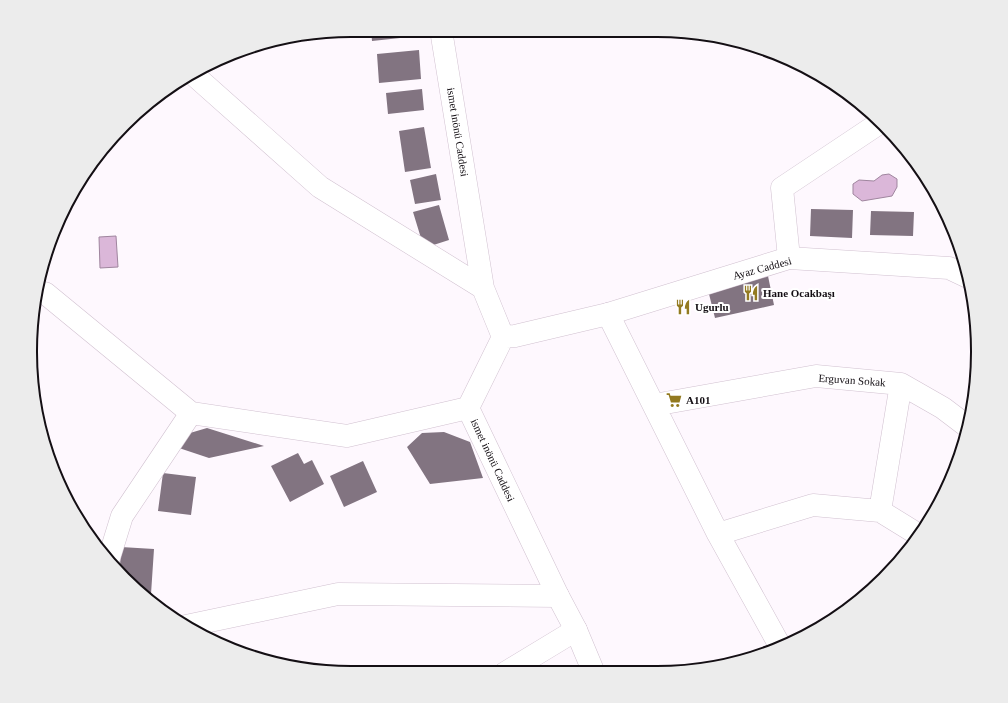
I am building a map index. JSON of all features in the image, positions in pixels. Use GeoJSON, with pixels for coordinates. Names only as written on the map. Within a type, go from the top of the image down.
{"type":"FeatureCollection","features":[{"type":"Feature","properties":{"kind":"street","name":"ismet inönü Caddesi"},"geometry":{"type":"LineString","coordinates":[[442,37],[483,288],[503,337],[468,408],[558,596],[576,630],[591,666]]}},
{"type":"Feature","properties":{"kind":"street"},"geometry":{"type":"LineString","coordinates":[[197,77],[320,186],[483,288]]}},
{"type":"Feature","properties":{"kind":"street"},"geometry":{"type":"LineString","coordinates":[[790,258],[782,188],[875,126]]}},
{"type":"Feature","properties":{"kind":"street","name":"Ayaz Caddesi"},"geometry":{"type":"LineString","coordinates":[[503,337],[608,314],[790,258],[949,268],[961,274]]}},
{"type":"Feature","properties":{"kind":"street"},"geometry":{"type":"LineString","coordinates":[[43,293],[45,293],[192,413],[346,436],[468,408]]}},
{"type":"Feature","properties":{"kind":"street"},"geometry":{"type":"LineString","coordinates":[[608,314],[718,534],[778,642]]}},
{"type":"Feature","properties":{"kind":"street","name":"Erguvan Sokak"},"geometry":{"type":"LineString","coordinates":[[654,405],[816,376],[901,384],[943,408],[963,423]]}},
{"type":"Feature","properties":{"kind":"street"},"geometry":{"type":"LineString","coordinates":[[880,511],[901,384]]}},
{"type":"Feature","properties":{"kind":"street"},"geometry":{"type":"LineString","coordinates":[[110,553],[122,516],[192,413]]}},
{"type":"Feature","properties":{"kind":"street"},"geometry":{"type":"LineString","coordinates":[[718,534],[813,505],[880,511],[914,531]]}},
{"type":"Feature","properties":{"kind":"street"},"geometry":{"type":"LineString","coordinates":[[194,624],[338,594],[558,596]]}},
{"type":"Feature","properties":{"kind":"street"},"geometry":{"type":"LineString","coordinates":[[517,666],[576,630]]}},
{"type":"Feature","properties":{"kind":"shaded area"},"geometry":{"type":"Polygon","coordinates":[[[889,174],[897,179],[897,187],[892,196],[862,201],[853,194],[853,184],[859,180],[874,181],[882,175],[889,174]]]}},
{"type":"Feature","properties":{"kind":"shaded area"},"geometry":{"type":"Polygon","coordinates":[[[116,236],[118,267],[100,268],[99,237],[116,236]]]}},
{"type":"Feature","properties":{"kind":"building"},"geometry":{"type":"Polygon","coordinates":[[[372,37],[410,37],[372,41],[372,37]]]}},
{"type":"Feature","properties":{"kind":"building"},"geometry":{"type":"Polygon","coordinates":[[[419,50],[421,79],[379,83],[377,54],[419,50]]]}},
{"type":"Feature","properties":{"kind":"building"},"geometry":{"type":"Polygon","coordinates":[[[422,89],[424,110],[388,114],[386,93],[422,89]]]}},
{"type":"Feature","properties":{"kind":"building"},"geometry":{"type":"Polygon","coordinates":[[[424,127],[431,168],[405,172],[399,131],[424,127]]]}},
{"type":"Feature","properties":{"kind":"building"},"geometry":{"type":"Polygon","coordinates":[[[436,174],[441,200],[415,204],[410,180],[436,174]]]}},
{"type":"Feature","properties":{"kind":"building"},"geometry":{"type":"Polygon","coordinates":[[[439,205],[449,240],[424,248],[413,212],[439,205]]]}},
{"type":"Feature","properties":{"kind":"building"},"geometry":{"type":"Polygon","coordinates":[[[811,209],[853,210],[852,238],[810,236],[811,209]]]}},
{"type":"Feature","properties":{"kind":"building"},"geometry":{"type":"Polygon","coordinates":[[[871,211],[914,212],[913,236],[870,235],[871,211]]]}},
{"type":"Feature","properties":{"kind":"building"},"geometry":{"type":"Polygon","coordinates":[[[768,276],[774,305],[715,318],[708,290],[768,276]]]}},
{"type":"Feature","properties":{"kind":"building"},"geometry":{"type":"Polygon","coordinates":[[[207,428],[264,446],[209,458],[179,448],[190,433],[207,428]]]}},
{"type":"Feature","properties":{"kind":"building"},"geometry":{"type":"Polygon","coordinates":[[[444,432],[470,442],[483,478],[430,484],[407,447],[422,433],[444,432]]]}},
{"type":"Feature","properties":{"kind":"building"},"geometry":{"type":"Polygon","coordinates":[[[298,453],[304,464],[312,460],[324,484],[290,502],[271,466],[298,453]]]}},
{"type":"Feature","properties":{"kind":"building"},"geometry":{"type":"Polygon","coordinates":[[[363,461],[377,492],[344,507],[330,476],[363,461]]]}},
{"type":"Feature","properties":{"kind":"building"},"geometry":{"type":"Polygon","coordinates":[[[163,473],[196,477],[191,515],[158,511],[163,473]]]}},
{"type":"Feature","properties":{"kind":"building"},"geometry":{"type":"Polygon","coordinates":[[[121,547],[154,549],[151,594],[129,574],[120,564],[121,547]]]}},
{"type":"Feature","properties":{"kind":"place","name":"Hane Ocakbaşı"},"geometry":{"type":"Point","coordinates":[751,293]}},
{"type":"Feature","properties":{"kind":"place","name":"Ugurlu"},"geometry":{"type":"Point","coordinates":[683,307]}},
{"type":"Feature","properties":{"kind":"place","name":"A101"},"geometry":{"type":"Point","coordinates":[674,400]}}]}
